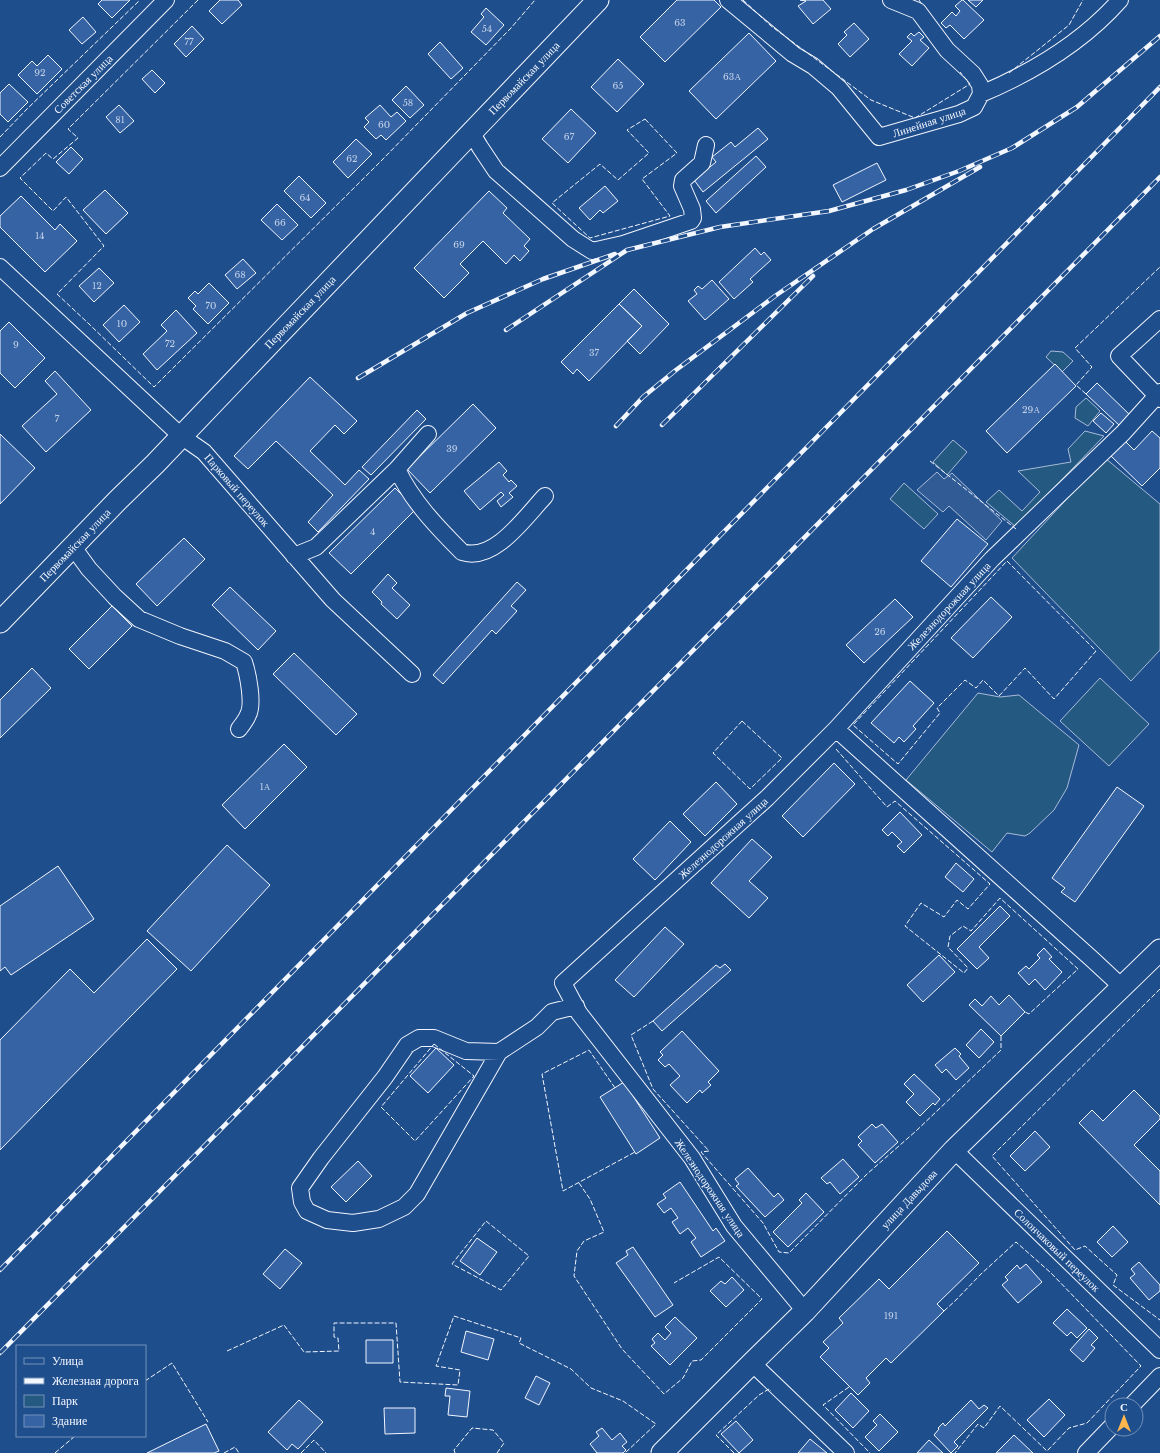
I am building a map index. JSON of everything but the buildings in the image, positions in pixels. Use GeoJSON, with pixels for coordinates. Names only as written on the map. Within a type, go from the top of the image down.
{"type":"FeatureCollection","features":[{"type":"Feature","properties":{"kind":"main road","name":"Первомайская улица"},"geometry":{"type":"LineString","coordinates":[[0,622],[181,436],[594,2]]}},
{"type":"Feature","properties":{"kind":"main road","name":"улица Давыдова"},"geometry":{"type":"LineString","coordinates":[[662,1453],[805,1311],[954,1150],[1160,950]]}},
{"type":"Feature","properties":{"kind":"street","name":"Советская улица"},"geometry":{"type":"LineString","coordinates":[[0,168],[166,0]]}},
{"type":"Feature","properties":{"kind":"street","name":"Линейная улица"},"geometry":{"type":"LineString","coordinates":[[728,0],[793,54],[813,66],[839,88],[880,138],[959,114],[974,107],[981,94]]}},
{"type":"Feature","properties":{"kind":"street"},"geometry":{"type":"LineString","coordinates":[[891,0],[918,11],[947,50],[973,74],[980,85],[981,94],[1043,64],[1080,38],[1120,0]]}},
{"type":"Feature","properties":{"kind":"street"},"geometry":{"type":"LineString","coordinates":[[471,132],[496,171],[573,239],[592,251],[622,244],[691,221],[693,218],[692,209],[682,186],[683,180],[702,163],[706,145]]}},
{"type":"Feature","properties":{"kind":"street","name":"Парковый переулок"},"geometry":{"type":"LineString","coordinates":[[0,267],[181,436],[204,452],[333,600],[412,674]]}},
{"type":"Feature","properties":{"kind":"street"},"geometry":{"type":"LineString","coordinates":[[1159,396],[1119,356],[1160,319]]}},
{"type":"Feature","properties":{"kind":"street","name":"Железнодорожная улица"},"geometry":{"type":"LineString","coordinates":[[805,1311],[734,1226],[692,1158],[584,1019],[563,983],[767,798],[836,729],[992,559],[1124,432],[1159,396]]}},
{"type":"Feature","properties":{"kind":"street"},"geometry":{"type":"LineString","coordinates":[[294,556],[316,547],[397,469],[428,434]]}},
{"type":"Feature","properties":{"kind":"street"},"geometry":{"type":"LineString","coordinates":[[397,469],[404,483],[426,514],[462,552],[470,555],[490,549],[502,543],[545,496]]}},
{"type":"Feature","properties":{"kind":"street"},"geometry":{"type":"LineString","coordinates":[[73,547],[89,569],[139,619],[180,636],[225,651],[244,662],[249,682],[249,714],[239,729]]}},
{"type":"Feature","properties":{"kind":"street"},"geometry":{"type":"LineString","coordinates":[[836,729],[1122,987]]}},
{"type":"Feature","properties":{"kind":"street"},"geometry":{"type":"LineString","coordinates":[[499,1052],[466,1051],[434,1038],[419,1038],[407,1045],[385,1077],[321,1158],[300,1188],[302,1202],[307,1211],[327,1220],[353,1223],[379,1219],[404,1207],[417,1194],[499,1052],[537,1028],[552,1012],[576,1006]]}},
{"type":"Feature","properties":{"kind":"street","name":"Солончаковый переулок"},"geometry":{"type":"LineString","coordinates":[[954,1150],[1160,1350]]}},
{"type":"Feature","properties":{"kind":"street"},"geometry":{"type":"LineString","coordinates":[[752,1363],[846,1453]]}},
{"type":"Feature","properties":{"kind":"street"},"geometry":{"type":"LineString","coordinates":[[1140,1397],[1160,1376]]}},
{"type":"Feature","properties":{"kind":"street"},"geometry":{"type":"LineString","coordinates":[[1086,1453],[1104,1434]]}},
{"type":"Feature","properties":{"kind":"green space"},"geometry":{"type":"Polygon","coordinates":[[[1051,351],[1063,352],[1073,361],[1062,372],[1046,357],[1051,351]]]}},
{"type":"Feature","properties":{"kind":"green space"},"geometry":{"type":"Polygon","coordinates":[[[1086,398],[1100,411],[1088,426],[1075,418],[1076,407],[1086,398]]]}},
{"type":"Feature","properties":{"kind":"green space"},"geometry":{"type":"Polygon","coordinates":[[[1085,431],[1104,436],[1016,527],[986,502],[999,490],[1022,511],[1040,492],[1018,471],[1071,462],[1068,449],[1085,431]]]}},
{"type":"Feature","properties":{"kind":"green space"},"geometry":{"type":"Polygon","coordinates":[[[953,440],[967,452],[947,475],[933,462],[953,440]]]}},
{"type":"Feature","properties":{"kind":"green space"},"geometry":{"type":"Polygon","coordinates":[[[1105,458],[1160,504],[1160,650],[1131,681],[1012,558],[1105,458]]]}},
{"type":"Feature","properties":{"kind":"green space"},"geometry":{"type":"Polygon","coordinates":[[[904,483],[938,514],[924,529],[890,499],[904,483]]]}},
{"type":"Feature","properties":{"kind":"green space"},"geometry":{"type":"Polygon","coordinates":[[[1100,678],[1149,724],[1109,766],[1060,721],[1100,678]]]}},
{"type":"Feature","properties":{"kind":"green space"},"geometry":{"type":"Polygon","coordinates":[[[978,693],[1000,697],[1019,695],[1079,745],[1067,788],[1054,810],[1025,836],[1007,833],[992,852],[906,780],[978,693]]]}},
{"type":"Feature","properties":{"kind":"shaded area"},"geometry":{"type":"Polygon","coordinates":[[[937,472],[944,479],[952,473],[1002,521],[986,540],[949,506],[943,512],[917,490],[937,472]]]}},
{"type":"Feature","properties":{"kind":"railway"},"geometry":{"type":"LineString","coordinates":[[506,330],[627,250],[720,227],[829,211],[906,190],[959,171],[1012,148],[1077,107],[1160,36]]}},
{"type":"Feature","properties":{"kind":"railway"},"geometry":{"type":"LineString","coordinates":[[0,1270],[1160,87]]}},
{"type":"Feature","properties":{"kind":"railway"},"geometry":{"type":"LineString","coordinates":[[616,426],[643,397],[676,370],[775,296],[873,229],[980,167]]}},
{"type":"Feature","properties":{"kind":"railway"},"geometry":{"type":"LineString","coordinates":[[0,1353],[1160,177]]}},
{"type":"Feature","properties":{"kind":"railway"},"geometry":{"type":"LineString","coordinates":[[358,378],[467,313],[543,279],[615,254]]}},
{"type":"Feature","properties":{"kind":"railway"},"geometry":{"type":"LineString","coordinates":[[662,425],[813,276]]}},
{"type":"Feature","properties":{"kind":"fence"},"geometry":{"type":"LineString","coordinates":[[0,137],[140,0]]}},
{"type":"Feature","properties":{"kind":"fence"},"geometry":{"type":"LineString","coordinates":[[198,0],[68,129],[78,138],[53,159],[46,153],[20,178],[53,211],[66,197],[104,246],[57,294],[154,387],[381,161],[511,28],[535,0]]}},
{"type":"Feature","properties":{"kind":"fence"},"geometry":{"type":"LineString","coordinates":[[743,0],[771,26],[871,100],[915,118],[970,84],[960,72]]}},
{"type":"Feature","properties":{"kind":"fence"},"geometry":{"type":"LineString","coordinates":[[919,0],[923,6]]}},
{"type":"Feature","properties":{"kind":"fence"},"geometry":{"type":"LineString","coordinates":[[1009,73],[1069,25],[1083,0]]}},
{"type":"Feature","properties":{"kind":"fence"},"geometry":{"type":"LineString","coordinates":[[645,119],[677,153],[642,179],[670,216],[590,238],[552,203],[600,164],[618,180],[649,153],[627,130],[645,119]]}},
{"type":"Feature","properties":{"kind":"fence"},"geometry":{"type":"LineString","coordinates":[[1086,394],[1076,385],[1092,367],[1075,348],[1160,267]]}},
{"type":"Feature","properties":{"kind":"fence"},"geometry":{"type":"LineString","coordinates":[[930,461],[1016,529]]}},
{"type":"Feature","properties":{"kind":"fence"},"geometry":{"type":"LineString","coordinates":[[1007,561],[1096,651],[1054,699],[1025,668],[999,696],[983,680],[976,688],[965,680],[937,708],[940,713],[898,764],[853,725],[1007,561]]}},
{"type":"Feature","properties":{"kind":"fence"},"geometry":{"type":"LineString","coordinates":[[742,721],[782,758],[750,789],[713,753],[742,721]]}},
{"type":"Feature","properties":{"kind":"fence"},"geometry":{"type":"LineString","coordinates":[[836,749],[887,807],[895,801],[990,884],[968,909],[957,900],[944,917],[921,903],[905,926],[964,973],[968,968],[948,947],[950,936],[963,926],[971,931],[1000,898],[1078,969],[1029,1014],[1025,1012]]}},
{"type":"Feature","properties":{"kind":"fence"},"geometry":{"type":"LineString","coordinates":[[1160,989],[992,1156],[1075,1250],[1085,1246],[1117,1275],[1113,1285],[1160,1320]]}},
{"type":"Feature","properties":{"kind":"fence"},"geometry":{"type":"LineString","coordinates":[[653,1021],[631,1035],[653,1089],[709,1151],[701,1152],[763,1223],[779,1252],[789,1253],[867,1174],[916,1131],[1001,1050],[1001,1036]]}},
{"type":"Feature","properties":{"kind":"fence"},"geometry":{"type":"LineString","coordinates":[[434,1044],[474,1076],[415,1141],[381,1107],[434,1044]]}},
{"type":"Feature","properties":{"kind":"fence"},"geometry":{"type":"LineString","coordinates":[[615,1088],[589,1050],[542,1074],[563,1191],[635,1152]]}},
{"type":"Feature","properties":{"kind":"fence"},"geometry":{"type":"LineString","coordinates":[[579,1183],[590,1199],[604,1232],[584,1241],[577,1251],[574,1276],[622,1349],[664,1394],[683,1378],[692,1361],[701,1360],[762,1299],[719,1257],[674,1283]]}},
{"type":"Feature","properties":{"kind":"fence"},"geometry":{"type":"LineString","coordinates":[[486,1221],[529,1256],[501,1290],[452,1264],[486,1221]]}},
{"type":"Feature","properties":{"kind":"fence"},"geometry":{"type":"LineString","coordinates":[[944,1311],[1016,1242],[1051,1273],[1141,1366],[1087,1423],[1069,1428],[1047,1451],[1000,1406],[984,1428],[978,1424],[955,1453]]}},
{"type":"Feature","properties":{"kind":"fence"},"geometry":{"type":"LineString","coordinates":[[227,1351],[284,1325],[304,1352],[339,1351],[338,1338],[334,1337],[334,1323],[396,1323],[400,1382],[458,1385],[460,1370],[436,1366],[454,1316],[521,1338],[519,1343],[571,1369],[591,1388],[623,1401],[656,1424],[625,1453]]}},
{"type":"Feature","properties":{"kind":"fence"},"geometry":{"type":"LineString","coordinates":[[146,1380],[172,1363],[208,1422]]}},
{"type":"Feature","properties":{"kind":"fence"},"geometry":{"type":"LineString","coordinates":[[849,1387],[823,1405],[870,1453]]}},
{"type":"Feature","properties":{"kind":"fence"},"geometry":{"type":"LineString","coordinates":[[734,1453],[716,1435],[759,1395],[769,1389],[771,1391]]}},
{"type":"Feature","properties":{"kind":"fence"},"geometry":{"type":"LineString","coordinates":[[455,1453],[454,1450],[472,1428],[493,1430],[504,1443],[497,1453]]}},
{"type":"Feature","properties":{"kind":"fence"},"geometry":{"type":"LineString","coordinates":[[55,1453],[74,1437]]}},
{"type":"Feature","properties":{"kind":"fence"},"geometry":{"type":"LineString","coordinates":[[301,1453],[314,1440],[326,1453]]}},
{"type":"Feature","properties":{"kind":"fence"},"geometry":{"type":"LineString","coordinates":[[224,1453],[235,1447],[239,1453]]}}]}
